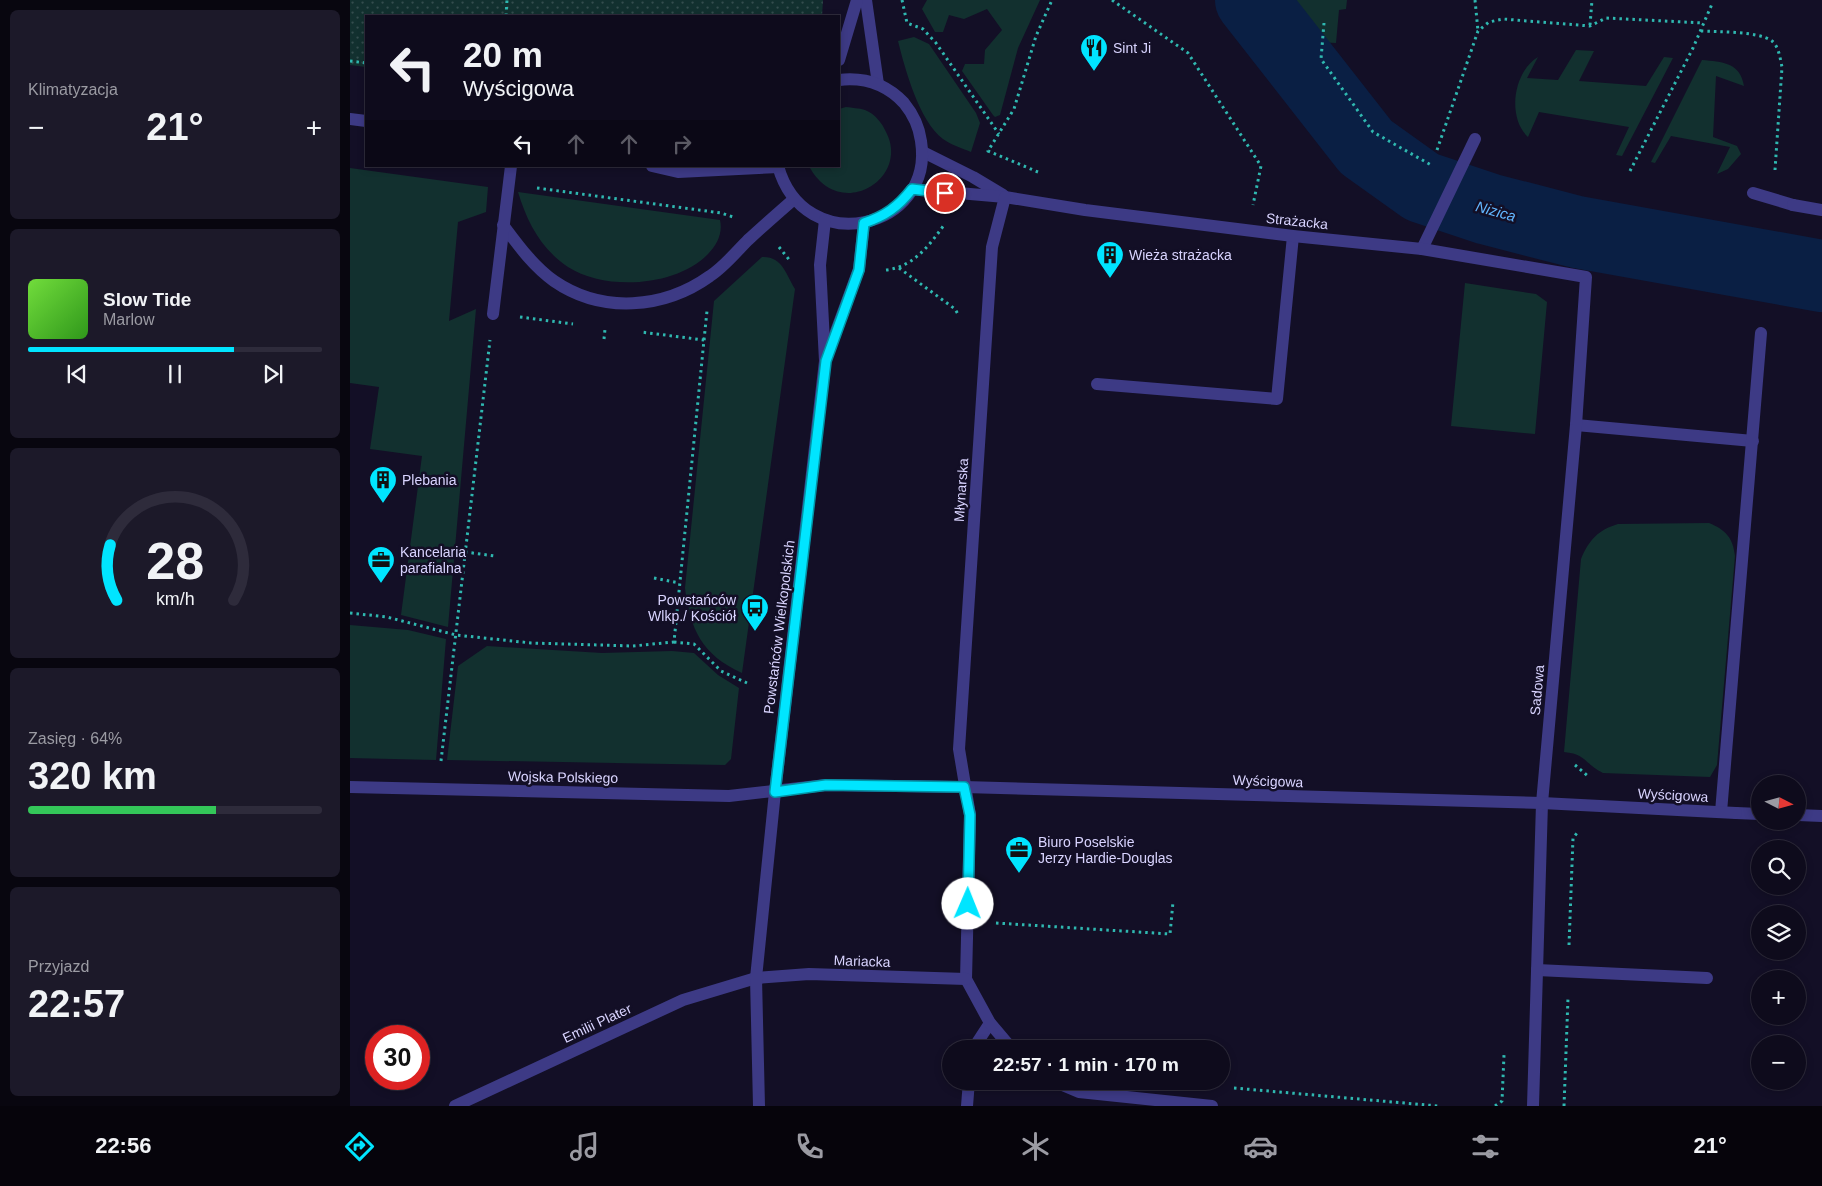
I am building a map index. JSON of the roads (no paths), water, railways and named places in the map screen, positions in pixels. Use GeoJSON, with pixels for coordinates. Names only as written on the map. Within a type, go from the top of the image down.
{"type":"FeatureCollection","features":[{"type":"Feature","properties":{"kind":"street"},"geometry":{"type":"LineString","coordinates":[[840,57],[858,0]]}},
{"type":"Feature","properties":{"kind":"street"},"geometry":{"type":"LineString","coordinates":[[866,0],[878,84]]}},
{"type":"Feature","properties":{"kind":"street"},"geometry":{"type":"LineString","coordinates":[[656,167],[678,172],[778,167],[784,184],[794,199],[808,212],[825,220],[844,225],[864,223],[883,216],[900,205],[912,189],[920,171],[923,152],[920,131],[911,111],[896,95],[878,84],[855,78],[840,80]]}},
{"type":"Feature","properties":{"kind":"street"},"geometry":{"type":"LineString","coordinates":[[350,119],[365,121]]}},
{"type":"Feature","properties":{"kind":"street"},"geometry":{"type":"LineString","coordinates":[[1422,249],[1475,139]]}},
{"type":"Feature","properties":{"kind":"street","name":"Strażacka"},"geometry":{"type":"LineString","coordinates":[[923,152],[972,177],[1005,197]]}},
{"type":"Feature","properties":{"kind":"street"},"geometry":{"type":"LineString","coordinates":[[493,314],[510,167]]}},
{"type":"Feature","properties":{"kind":"street","name":"Strażacka"},"geometry":{"type":"LineString","coordinates":[[912,189],[1005,197],[1085,210],[1293,236],[1422,249],[1586,276]]}},
{"type":"Feature","properties":{"kind":"street"},"geometry":{"type":"LineString","coordinates":[[1753,193],[1793,205],[1822,210]]}},
{"type":"Feature","properties":{"kind":"street","name":"Młynarska"},"geometry":{"type":"LineString","coordinates":[[964,787],[959,749],[992,247],[1005,197]]}},
{"type":"Feature","properties":{"kind":"street"},"geometry":{"type":"LineString","coordinates":[[503,225],[532,262],[554,281],[583,296],[602,301],[635,304],[666,299],[681,294],[706,279],[794,199]]}},
{"type":"Feature","properties":{"kind":"street","name":"Powstańców Wielkopolskich"},"geometry":{"type":"LineString","coordinates":[[760,1106],[756,1037],[756,978],[775,792],[826,361],[820,265],[825,220]]}},
{"type":"Feature","properties":{"kind":"street","name":"Powstańców Wielkopolskich"},"geometry":{"type":"LineString","coordinates":[[826,361],[859,270],[864,223]]}},
{"type":"Feature","properties":{"kind":"street"},"geometry":{"type":"LineString","coordinates":[[1097,384],[1277,399],[1293,236]]}},
{"type":"Feature","properties":{"kind":"street","name":"Sadowa"},"geometry":{"type":"LineString","coordinates":[[1533,1106],[1542,803],[1576,425],[1586,276]]}},
{"type":"Feature","properties":{"kind":"street"},"geometry":{"type":"LineString","coordinates":[[1721,812],[1761,333]]}},
{"type":"Feature","properties":{"kind":"street"},"geometry":{"type":"LineString","coordinates":[[1576,425],[1753,441]]}},
{"type":"Feature","properties":{"kind":"street","name":"Wyścigowa"},"geometry":{"type":"LineString","coordinates":[[775,792],[826,785],[964,787],[1542,803],[1751,814]]}},
{"type":"Feature","properties":{"kind":"street","name":"Wojska Polskiego"},"geometry":{"type":"LineString","coordinates":[[350,787],[729,796],[775,792]]}},
{"type":"Feature","properties":{"kind":"street"},"geometry":{"type":"LineString","coordinates":[[964,787],[970,815],[966,979],[990,1023],[1004,1040]]}},
{"type":"Feature","properties":{"kind":"street"},"geometry":{"type":"LineString","coordinates":[[1806,815],[1822,816]]}},
{"type":"Feature","properties":{"kind":"street"},"geometry":{"type":"LineString","coordinates":[[1537,970],[1707,978]]}},
{"type":"Feature","properties":{"kind":"street","name":"Mariacka"},"geometry":{"type":"LineString","coordinates":[[756,978],[809,974],[966,979]]}},
{"type":"Feature","properties":{"kind":"street","name":"Emilii Plater"},"geometry":{"type":"LineString","coordinates":[[455,1106],[683,1000],[756,978]]}},
{"type":"Feature","properties":{"kind":"street"},"geometry":{"type":"LineString","coordinates":[[979,1040],[990,1023]]}},
{"type":"Feature","properties":{"kind":"street"},"geometry":{"type":"LineString","coordinates":[[967,1106],[968,1090]]}},
{"type":"Feature","properties":{"kind":"street"},"geometry":{"type":"LineString","coordinates":[[1074,1090],[1212,1106]]}},
{"type":"Feature","properties":{"kind":"waterway","name":"Nizica"},"geometry":{"type":"LineString","coordinates":[[1251,0],[1366,147],[1422,187],[1488,209],[1577,232],[1822,276]]}},
{"type":"Feature","properties":{"kind":"place","name":"Sint Ji"},"geometry":{"type":"Point","coordinates":[1094,72]}},
{"type":"Feature","properties":{"kind":"place","name":"Wieża strażacka"},"geometry":{"type":"Point","coordinates":[1110,279]}},
{"type":"Feature","properties":{"kind":"place","name":"Plebania"},"geometry":{"type":"Point","coordinates":[383,504]}},
{"type":"Feature","properties":{"kind":"place","name":"Kancelaria parafialna"},"geometry":{"type":"Point","coordinates":[381,584]}},
{"type":"Feature","properties":{"kind":"place","name":"Powstańców Wlkp./ Kościół"},"geometry":{"type":"Point","coordinates":[755,632]}},
{"type":"Feature","properties":{"kind":"place","name":"Biuro Poselskie Jerzy Hardie-Douglas"},"geometry":{"type":"Point","coordinates":[1019,874]}}]}
